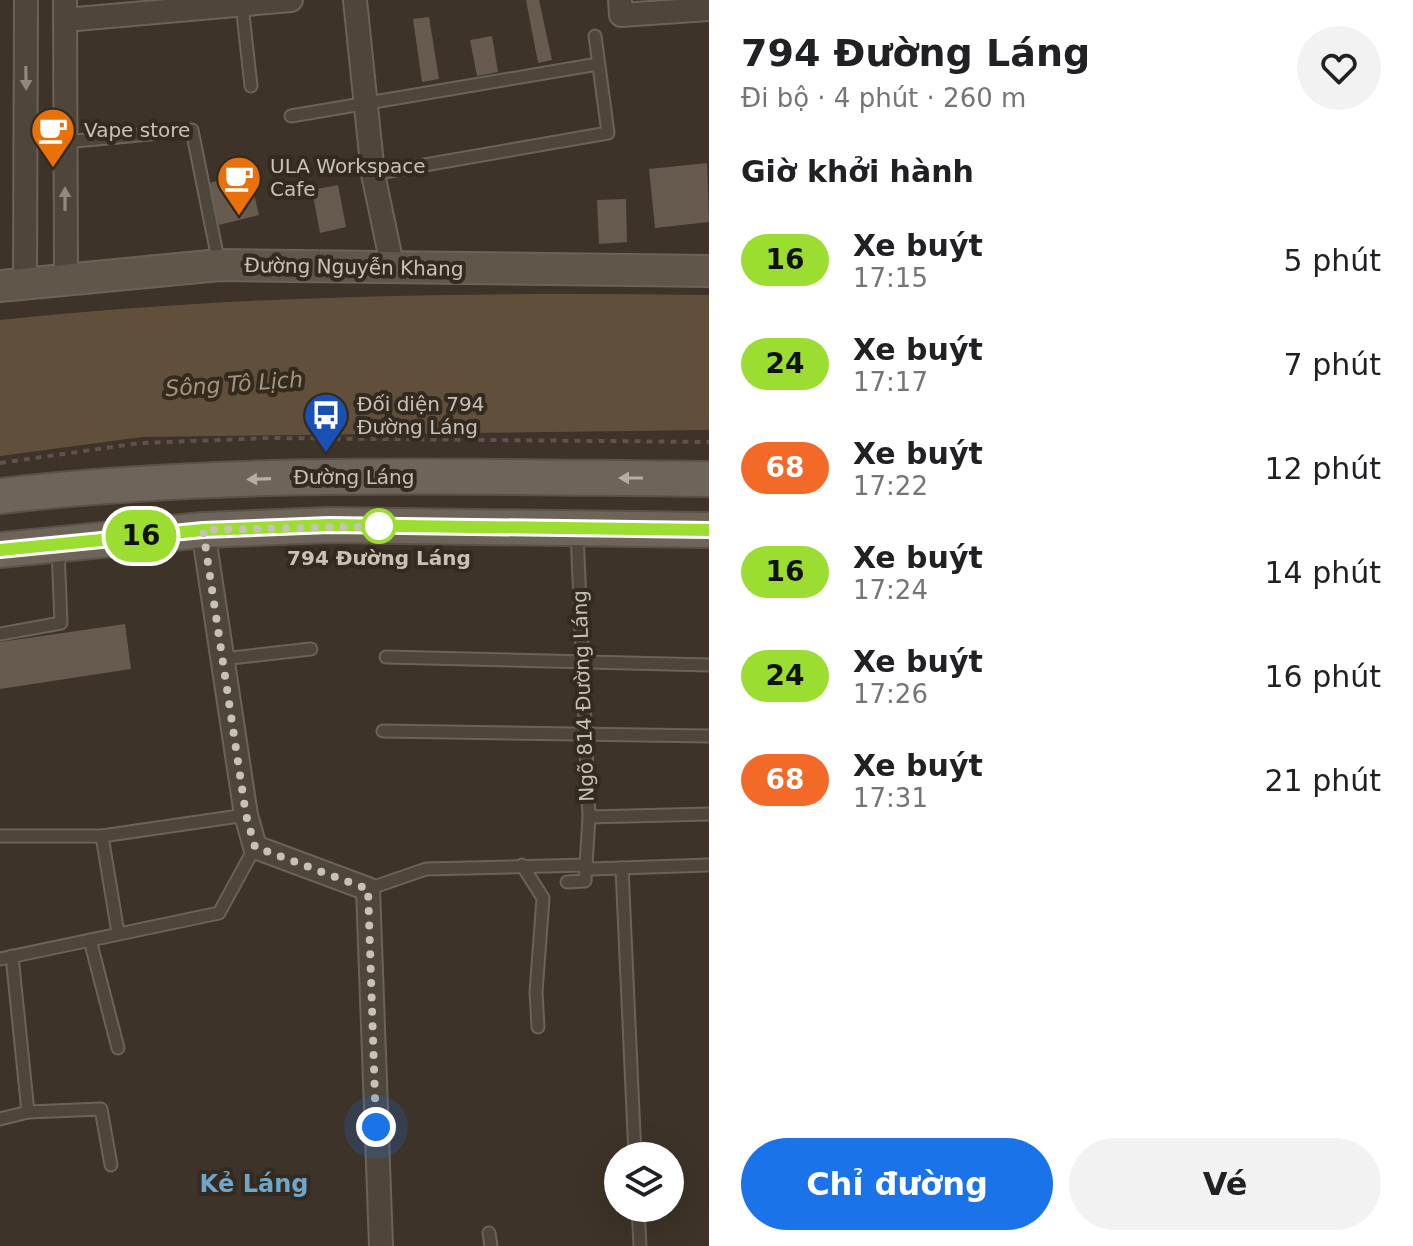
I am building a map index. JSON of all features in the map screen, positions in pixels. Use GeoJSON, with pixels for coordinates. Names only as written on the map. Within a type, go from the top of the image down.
{"type":"FeatureCollection","features":[{"type":"Feature","properties":{"kind":"main road","name":"Đường Nguyễn Khang"},"geometry":{"type":"LineString","coordinates":[[12,283],[220,265],[709,271]]}},
{"type":"Feature","properties":{"kind":"main road","name":"Đường Láng"},"geometry":{"type":"LineString","coordinates":[[0,496],[180,481],[325,476],[709,479]]}},
{"type":"Feature","properties":{"kind":"main road"},"geometry":{"type":"LineString","coordinates":[[0,550],[203,530],[329,525],[709,530]]}},
{"type":"Feature","properties":{"kind":"street"},"geometry":{"type":"LineString","coordinates":[[12,283],[26,0]]}},
{"type":"Feature","properties":{"kind":"street"},"geometry":{"type":"LineString","coordinates":[[66,277],[65,10],[242,5],[291,0]]}},
{"type":"Feature","properties":{"kind":"street"},"geometry":{"type":"LineString","coordinates":[[355,0],[373,174],[393,269]]}},
{"type":"Feature","properties":{"kind":"street"},"geometry":{"type":"LineString","coordinates":[[621,7],[709,9]]}},
{"type":"Feature","properties":{"kind":"street"},"geometry":{"type":"LineString","coordinates":[[203,530],[246,815],[255,847],[368,889],[381,1246]]}},
{"type":"Feature","properties":{"kind":"lane"},"geometry":{"type":"LineString","coordinates":[[242,5],[251,86]]}},
{"type":"Feature","properties":{"kind":"lane"},"geometry":{"type":"LineString","coordinates":[[373,174],[608,133],[595,36]]}},
{"type":"Feature","properties":{"kind":"lane"},"geometry":{"type":"LineString","coordinates":[[291,116],[598,64]]}},
{"type":"Feature","properties":{"kind":"lane"},"geometry":{"type":"LineString","coordinates":[[65,142],[192,130],[220,265]]}},
{"type":"Feature","properties":{"kind":"lane","name":"Ngõ 814 Đường Láng"},"geometry":{"type":"LineString","coordinates":[[576,528],[589,817],[586,865]]}},
{"type":"Feature","properties":{"kind":"lane"},"geometry":{"type":"LineString","coordinates":[[0,634],[61,623],[58,544]]}},
{"type":"Feature","properties":{"kind":"lane"},"geometry":{"type":"LineString","coordinates":[[222,659],[311,649]]}},
{"type":"Feature","properties":{"kind":"lane"},"geometry":{"type":"LineString","coordinates":[[386,657],[709,665]]}},
{"type":"Feature","properties":{"kind":"lane"},"geometry":{"type":"LineString","coordinates":[[383,731],[709,736]]}},
{"type":"Feature","properties":{"kind":"lane"},"geometry":{"type":"LineString","coordinates":[[589,817],[709,814]]}},
{"type":"Feature","properties":{"kind":"lane"},"geometry":{"type":"LineString","coordinates":[[0,836],[102,836],[246,815]]}},
{"type":"Feature","properties":{"kind":"lane"},"geometry":{"type":"LineString","coordinates":[[102,836],[118,933]]}},
{"type":"Feature","properties":{"kind":"lane"},"geometry":{"type":"LineString","coordinates":[[28,1112],[6,957],[219,913],[255,847]]}},
{"type":"Feature","properties":{"kind":"lane"},"geometry":{"type":"LineString","coordinates":[[522,865],[543,898],[536,992],[538,1027]]}},
{"type":"Feature","properties":{"kind":"lane"},"geometry":{"type":"LineString","coordinates":[[368,889],[426,869],[522,865],[586,865],[591,869],[709,865]]}},
{"type":"Feature","properties":{"kind":"lane"},"geometry":{"type":"LineString","coordinates":[[567,882],[585,881],[586,865]]}},
{"type":"Feature","properties":{"kind":"lane"},"geometry":{"type":"LineString","coordinates":[[622,868],[634,1142]]}},
{"type":"Feature","properties":{"kind":"lane"},"geometry":{"type":"LineString","coordinates":[[90,940],[118,1048]]}},
{"type":"Feature","properties":{"kind":"lane"},"geometry":{"type":"LineString","coordinates":[[0,1119],[28,1112],[101,1109],[111,1165]]}},
{"type":"Feature","properties":{"kind":"lane"},"geometry":{"type":"LineString","coordinates":[[639,1222],[640,1246]]}},
{"type":"Feature","properties":{"kind":"path"},"geometry":{"type":"LineString","coordinates":[[0,463],[140,443],[271,438],[709,442]]}},
{"type":"Feature","properties":{"kind":"water","name":"Sông Tô Lịch"},"geometry":{"type":"Polygon","coordinates":[[[532,294],[709,295],[709,430],[142,437],[0,456],[0,320],[265,300],[532,294]]]}},
{"type":"Feature","properties":{"kind":"building"},"geometry":{"type":"Polygon","coordinates":[[[526,0],[539,0],[552,60],[538,63],[526,0]]]}},
{"type":"Feature","properties":{"kind":"building"},"geometry":{"type":"Polygon","coordinates":[[[429,17],[439,79],[422,82],[413,19],[429,17]]]}},
{"type":"Feature","properties":{"kind":"building"},"geometry":{"type":"Polygon","coordinates":[[[492,36],[498,72],[477,76],[470,40],[492,36]]]}},
{"type":"Feature","properties":{"kind":"building"},"geometry":{"type":"Polygon","coordinates":[[[707,163],[709,222],[655,228],[649,169],[707,163]]]}},
{"type":"Feature","properties":{"kind":"building"},"geometry":{"type":"Polygon","coordinates":[[[249,173],[259,215],[219,225],[209,183],[249,173]]]}},
{"type":"Feature","properties":{"kind":"building"},"geometry":{"type":"Polygon","coordinates":[[[338,185],[346,227],[320,233],[312,190],[338,185]]]}},
{"type":"Feature","properties":{"kind":"building"},"geometry":{"type":"Polygon","coordinates":[[[626,199],[627,242],[599,244],[597,200],[626,199]]]}},
{"type":"Feature","properties":{"kind":"building"},"geometry":{"type":"Polygon","coordinates":[[[125,624],[131,669],[0,689],[0,642],[125,624]]]}},
{"type":"Feature","properties":{"kind":"bus line","name":"16"},"geometry":{"type":"LineString","coordinates":[[0,550],[203,530],[329,525],[709,530]]}},
{"type":"Feature","properties":{"kind":"place","name":"Vape store"},"geometry":{"type":"Point","coordinates":[53,169]}},
{"type":"Feature","properties":{"kind":"place","name":"ULA Workspace Cafe"},"geometry":{"type":"Point","coordinates":[239,217]}},
{"type":"Feature","properties":{"kind":"place","name":"Đối diện 794 Đường Láng"},"geometry":{"type":"Point","coordinates":[326,454]}},
{"type":"Feature","properties":{"kind":"place","name":"794 Đường Láng"},"geometry":{"type":"Point","coordinates":[379,526]}},
{"type":"Feature","properties":{"kind":"district","name":"Kẻ Láng"},"geometry":{"type":"Point","coordinates":[254,1184]}},
{"type":"Feature","properties":{"kind":"route"},"geometry":{"type":"LineString","coordinates":[[376,1127],[368,889],[255,847],[246,815],[203,530],[390,526],[379,526]]}}]}
